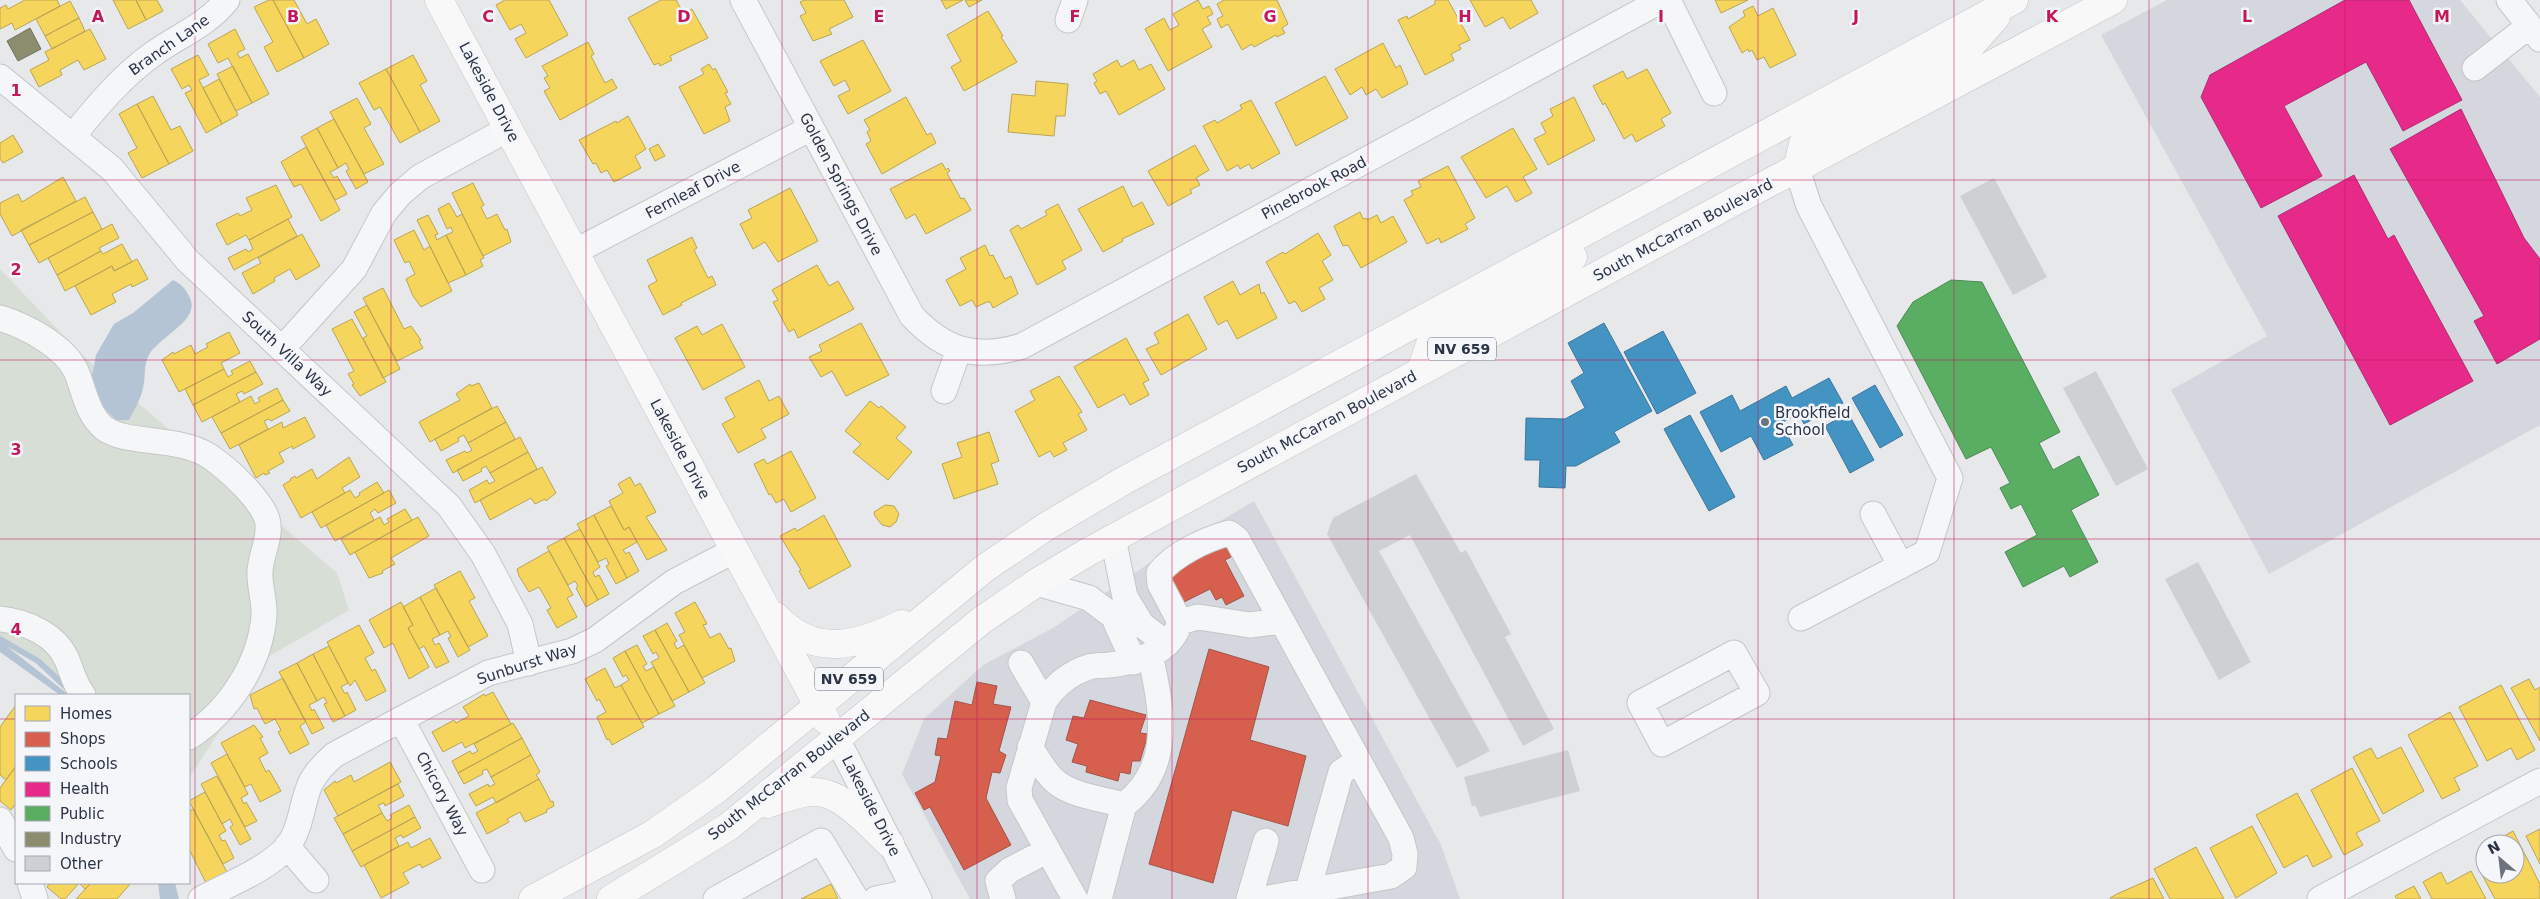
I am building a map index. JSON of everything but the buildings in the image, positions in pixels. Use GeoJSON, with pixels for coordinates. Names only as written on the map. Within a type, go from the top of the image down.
{"type":"FeatureCollection","features":[{"type":"Feature","properties":{"kind":"main road","name":"Lakeside Drive"},"geometry":{"type":"LineString","coordinates":[[440,0],[836,739]]}},
{"type":"Feature","properties":{"kind":"main road","name":"South McCarran Boulevard"},"geometry":{"type":"LineString","coordinates":[[611,899],[728,827],[982,620],[1036,583],[1113,538],[1421,371],[2113,0]]}},
{"type":"Feature","properties":{"kind":"main road"},"geometry":{"type":"LineString","coordinates":[[1797,169],[1803,144],[1809,136],[1960,53],[1972,44],[2011,1]]}},
{"type":"Feature","properties":{"kind":"main road","name":"NV 659"},"geometry":{"type":"LineString","coordinates":[[533,899],[653,834],[717,789],[985,568],[1047,526],[1125,480],[2011,1]]}},
{"type":"Feature","properties":{"kind":"main road"},"geometry":{"type":"LineString","coordinates":[[1421,371],[1432,338],[1570,260],[1612,216]]}},
{"type":"Feature","properties":{"kind":"main road"},"geometry":{"type":"LineString","coordinates":[[764,604],[786,627],[800,637],[817,643],[836,645],[864,640],[935,608]]}},
{"type":"Feature","properties":{"kind":"main road"},"geometry":{"type":"LineString","coordinates":[[751,809],[810,792],[833,796],[844,803],[890,844]]}},
{"type":"Feature","properties":{"kind":"street","name":"Branch Lane"},"geometry":{"type":"LineString","coordinates":[[73,136],[126,76],[154,53],[199,26],[227,0]]}},
{"type":"Feature","properties":{"kind":"street","name":"Golden Springs Drive"},"geometry":{"type":"LineString","coordinates":[[742,0],[912,316],[927,332],[959,349]]}},
{"type":"Feature","properties":{"kind":"street","name":"Pinebrook Road"},"geometry":{"type":"LineString","coordinates":[[959,349],[981,353],[1002,352],[1022,346],[1662,0]]}},
{"type":"Feature","properties":{"kind":"street"},"geometry":{"type":"LineString","coordinates":[[1668,0],[1714,93]]}},
{"type":"Feature","properties":{"kind":"street"},"geometry":{"type":"LineString","coordinates":[[2475,68],[2535,33],[2509,0]]}},
{"type":"Feature","properties":{"kind":"street","name":"South Villa Way"},"geometry":{"type":"LineString","coordinates":[[0,77],[112,169],[188,261],[454,513],[483,554],[520,624],[529,663]]}},
{"type":"Feature","properties":{"kind":"street","name":"Fernleaf Drive"},"geometry":{"type":"LineString","coordinates":[[574,252],[811,128]]}},
{"type":"Feature","properties":{"kind":"street"},"geometry":{"type":"LineString","coordinates":[[282,349],[354,269],[384,213],[400,194],[420,177],[508,129]]}},
{"type":"Feature","properties":{"kind":"street"},"geometry":{"type":"LineString","coordinates":[[1797,169],[1813,214],[1950,478],[1927,552],[1800,618]]}},
{"type":"Feature","properties":{"kind":"street"},"geometry":{"type":"LineString","coordinates":[[0,318],[39,337],[70,362],[93,415],[104,428],[122,435],[170,442],[197,449],[210,457],[249,492],[259,504],[267,520],[268,532],[260,561],[259,580],[264,614],[257,646],[244,677],[227,704],[209,722],[190,736]]}},
{"type":"Feature","properties":{"kind":"street"},"geometry":{"type":"LineString","coordinates":[[944,391],[959,349]]}},
{"type":"Feature","properties":{"kind":"street"},"geometry":{"type":"LineString","coordinates":[[1873,514],[1901,566]]}},
{"type":"Feature","properties":{"kind":"street"},"geometry":{"type":"LineString","coordinates":[[1075,899],[1020,800],[1019,788],[1044,702],[1052,690],[1070,675],[1091,667],[1150,654],[1176,634],[1180,622],[1160,584],[1159,573],[1167,563],[1218,536],[1229,533],[1237,539],[1401,838],[1405,854],[1404,867],[1391,876],[1263,899]]}},
{"type":"Feature","properties":{"kind":"street"},"geometry":{"type":"LineString","coordinates":[[1099,899],[1124,805],[1137,795],[1147,782],[1154,766],[1162,729],[1161,709],[1150,654],[1142,625],[1126,596],[1113,538]]}},
{"type":"Feature","properties":{"kind":"street","name":"Sunburst Way"},"geometry":{"type":"LineString","coordinates":[[292,838],[311,783],[321,767],[334,755],[401,718],[488,674],[572,651],[595,640],[674,582],[735,550]]}},
{"type":"Feature","properties":{"kind":"street"},"geometry":{"type":"LineString","coordinates":[[1036,583],[1089,598],[1113,616],[1150,654]]}},
{"type":"Feature","properties":{"kind":"street"},"geometry":{"type":"LineString","coordinates":[[1180,622],[1198,617],[1250,625],[1281,621]]}},
{"type":"Feature","properties":{"kind":"street"},"geometry":{"type":"LineString","coordinates":[[0,619],[17,622],[33,628],[60,648],[83,694]]}},
{"type":"Feature","properties":{"kind":"street"},"geometry":{"type":"LineString","coordinates":[[1021,664],[1044,702]]}},
{"type":"Feature","properties":{"kind":"street","name":"Chicory Way"},"geometry":{"type":"LineString","coordinates":[[401,718],[482,870]]}},
{"type":"Feature","properties":{"kind":"street","name":"Lakeside Drive"},"geometry":{"type":"LineString","coordinates":[[836,739],[916,895]]}},
{"type":"Feature","properties":{"kind":"street"},"geometry":{"type":"LineString","coordinates":[[1030,747],[1046,771],[1057,783],[1077,792],[1124,805]]}},
{"type":"Feature","properties":{"kind":"street"},"geometry":{"type":"LineString","coordinates":[[1308,890],[1341,772],[1358,761]]}},
{"type":"Feature","properties":{"kind":"street"},"geometry":{"type":"LineString","coordinates":[[2320,899],[2540,781]]}},
{"type":"Feature","properties":{"kind":"street"},"geometry":{"type":"LineString","coordinates":[[0,820],[15,847]]}},
{"type":"Feature","properties":{"kind":"street"},"geometry":{"type":"LineString","coordinates":[[201,899],[273,860],[292,838],[316,880]]}},
{"type":"Feature","properties":{"kind":"street"},"geometry":{"type":"LineString","coordinates":[[716,899],[821,841],[856,899]]}},
{"type":"Feature","properties":{"kind":"street"},"geometry":{"type":"LineString","coordinates":[[1249,899],[1266,841]]}},
{"type":"Feature","properties":{"kind":"street"},"geometry":{"type":"LineString","coordinates":[[1003,899],[998,881],[1010,870],[1048,850]]}},
{"type":"Feature","properties":{"kind":"street"},"geometry":{"type":"LineString","coordinates":[[30,884],[35,899]]}},
{"type":"Feature","properties":{"kind":"street"},"geometry":{"type":"LineString","coordinates":[[876,899],[916,895]]}},
{"type":"Feature","properties":{"kind":"shaded area"},"geometry":{"type":"Polygon","coordinates":[[[2167,0],[2460,0],[2540,97],[2540,425],[2269,574],[2171,390],[2267,336],[2101,35],[2167,0]]]}},
{"type":"Feature","properties":{"kind":"shaded area"},"geometry":{"type":"Polygon","coordinates":[[[0,269],[82,355],[337,573],[349,610],[268,657],[190,776],[190,694],[71,694],[35,658],[0,639],[0,269]]]}},
{"type":"Feature","properties":{"kind":"shaded area"},"geometry":{"type":"Polygon","coordinates":[[[1254,501],[1441,845],[1460,899],[970,899],[902,774],[924,719],[983,665],[1053,628],[1148,564],[1254,501]]]}},
{"type":"Feature","properties":{"kind":"water"},"geometry":{"type":"Polygon","coordinates":[[[173,280],[182,286],[189,296],[192,305],[190,313],[149,355],[142,392],[129,420],[116,420],[104,408],[92,376],[96,355],[114,324],[133,313],[173,280]]]}},
{"type":"Feature","properties":{"kind":"water"},"geometry":{"type":"Polygon","coordinates":[[[0,641],[68,694],[59,694],[0,652],[0,641]]]}},
{"type":"Feature","properties":{"kind":"water"},"geometry":{"type":"Polygon","coordinates":[[[158,884],[175,884],[179,899],[160,899],[158,884]]]}},
{"type":"Feature","properties":{"kind":"waterway"},"geometry":{"type":"LineString","coordinates":[[0,639],[38,661],[69,690]]}},
{"type":"Feature","properties":{"kind":"place","name":"Brookfield School"},"geometry":{"type":"Point","coordinates":[1765,422]}}]}
